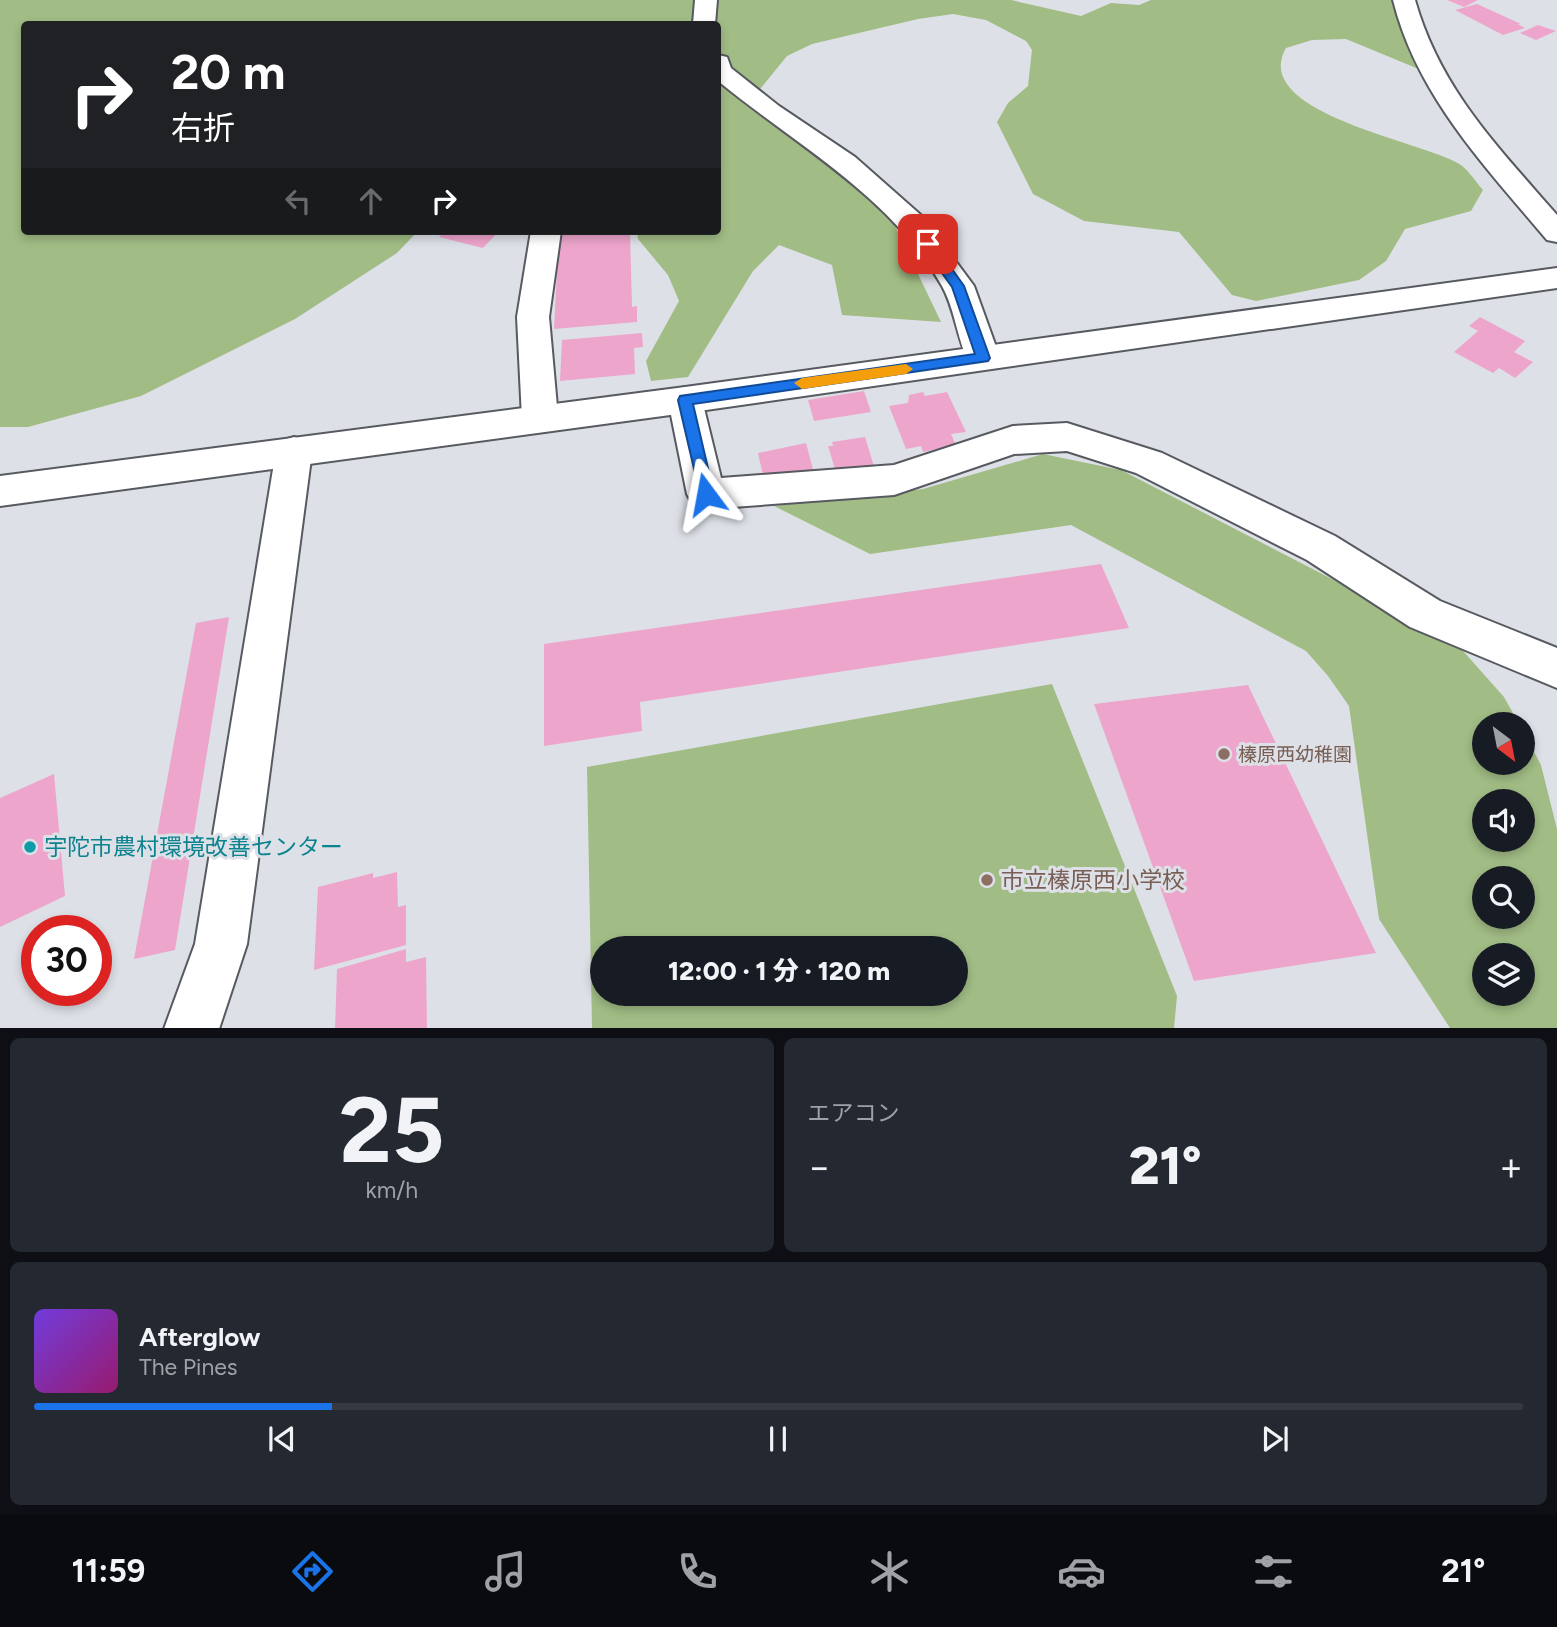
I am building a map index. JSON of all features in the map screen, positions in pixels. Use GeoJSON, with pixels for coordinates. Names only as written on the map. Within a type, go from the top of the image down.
{"type":"FeatureCollection","features":[{"type":"Feature","properties":{"kind":"street"},"geometry":{"type":"LineString","coordinates":[[705,21],[706,0]]}},
{"type":"Feature","properties":{"kind":"street"},"geometry":{"type":"LineString","coordinates":[[1404,0],[1408,22],[1436,81],[1478,138],[1557,233]]}},
{"type":"Feature","properties":{"kind":"street"},"geometry":{"type":"LineString","coordinates":[[721,72],[770,111],[845,163],[913,223],[958,286],[983,358]]}},
{"type":"Feature","properties":{"kind":"street"},"geometry":{"type":"LineString","coordinates":[[540,418],[533,317],[545,235]]}},
{"type":"Feature","properties":{"kind":"street"},"geometry":{"type":"LineString","coordinates":[[0,491],[685,400],[1557,278]]}},
{"type":"Feature","properties":{"kind":"street"},"geometry":{"type":"LineString","coordinates":[[685,400],[706,494],[894,480],[1013,440],[1067,437],[1149,463],[1321,548],[1424,614],[1557,668]]}},
{"type":"Feature","properties":{"kind":"street"},"geometry":{"type":"LineString","coordinates":[[191,1028],[220,944],[294,452]]}},
{"type":"Feature","properties":{"kind":"green space"},"geometry":{"type":"Polygon","coordinates":[[[0,0],[1011,0],[1081,16],[1111,3],[1139,5],[1151,0],[1398,0],[1421,70],[1346,39],[1312,40],[1286,48],[1281,71],[1293,91],[1316,108],[1347,123],[1461,165],[1483,190],[1471,211],[1405,229],[1386,261],[1359,280],[1256,301],[1232,295],[1179,232],[1084,221],[1033,194],[997,122],[1008,103],[1028,86],[1032,50],[1026,41],[986,20],[953,14],[918,19],[812,44],[787,56],[752,99],[765,118],[874,182],[941,322],[842,315],[832,265],[779,245],[753,271],[688,377],[651,381],[646,361],[679,301],[668,275],[638,235],[721,235],[721,21],[21,21],[21,235],[414,235],[397,253],[295,319],[141,396],[28,427],[0,427],[0,0]]]}},
{"type":"Feature","properties":{"kind":"green space"},"geometry":{"type":"Polygon","coordinates":[[[1043,454],[1121,470],[1456,643],[1504,697],[1512,712],[1472,712],[1472,775],[1535,775],[1535,754],[1541,765],[1557,829],[1557,1028],[1450,1028],[1379,919],[1349,706],[1306,651],[1071,525],[870,554],[774,506],[923,489],[1043,454]]]}},
{"type":"Feature","properties":{"kind":"green space"},"geometry":{"type":"Polygon","coordinates":[[[1052,684],[1177,996],[1174,1028],[592,1028],[592,1006],[968,1006],[968,936],[590,936],[587,767],[1052,684]]]}},
{"type":"Feature","properties":{"kind":"building"},"geometry":{"type":"Polygon","coordinates":[[[1447,0],[1478,0],[1464,7],[1447,0]]]}},
{"type":"Feature","properties":{"kind":"building"},"geometry":{"type":"Polygon","coordinates":[[[1477,4],[1525,28],[1503,35],[1455,10],[1477,4]]]}},
{"type":"Feature","properties":{"kind":"building"},"geometry":{"type":"Polygon","coordinates":[[[1538,25],[1556,31],[1536,40],[1520,33],[1538,25]]]}},
{"type":"Feature","properties":{"kind":"building"},"geometry":{"type":"Polygon","coordinates":[[[441,235],[495,235],[483,248],[439,237],[441,235]]]}},
{"type":"Feature","properties":{"kind":"building"},"geometry":{"type":"Polygon","coordinates":[[[559,235],[630,235],[632,307],[637,306],[637,322],[554,329],[559,235]]]}},
{"type":"Feature","properties":{"kind":"building"},"geometry":{"type":"Polygon","coordinates":[[[1480,317],[1525,341],[1514,352],[1533,362],[1515,378],[1499,368],[1493,373],[1454,352],[1478,331],[1469,326],[1480,317]]]}},
{"type":"Feature","properties":{"kind":"building"},"geometry":{"type":"Polygon","coordinates":[[[642,333],[643,347],[634,348],[635,374],[560,381],[562,340],[642,333]]]}},
{"type":"Feature","properties":{"kind":"building"},"geometry":{"type":"Polygon","coordinates":[[[864,391],[871,412],[814,421],[808,400],[864,391]]]}},
{"type":"Feature","properties":{"kind":"building"},"geometry":{"type":"Polygon","coordinates":[[[923,392],[925,396],[947,392],[966,432],[951,434],[956,445],[923,452],[921,446],[906,449],[889,406],[908,403],[909,395],[923,392]]]}},
{"type":"Feature","properties":{"kind":"building"},"geometry":{"type":"Polygon","coordinates":[[[865,437],[876,473],[838,479],[828,446],[833,446],[832,442],[865,437]]]}},
{"type":"Feature","properties":{"kind":"building"},"geometry":{"type":"Polygon","coordinates":[[[806,443],[814,473],[764,480],[758,453],[806,443]]]}},
{"type":"Feature","properties":{"kind":"building"},"geometry":{"type":"Polygon","coordinates":[[[1101,564],[1129,628],[640,702],[642,731],[544,746],[544,644],[1101,564]]]}},
{"type":"Feature","properties":{"kind":"building"},"geometry":{"type":"Polygon","coordinates":[[[229,617],[175,950],[134,959],[196,623],[229,617]]]}},
{"type":"Feature","properties":{"kind":"building"},"geometry":{"type":"Polygon","coordinates":[[[1248,685],[1376,953],[1194,981],[1094,704],[1248,685]]]}},
{"type":"Feature","properties":{"kind":"building","name":"宇陀市農村環境改善センター"},"geometry":{"type":"Polygon","coordinates":[[[54,774],[65,896],[0,927],[0,798],[54,774]]]}},
{"type":"Feature","properties":{"kind":"building"},"geometry":{"type":"Polygon","coordinates":[[[397,872],[398,907],[406,905],[406,945],[314,970],[318,887],[373,873],[373,878],[397,872]]]}},
{"type":"Feature","properties":{"kind":"building"},"geometry":{"type":"Polygon","coordinates":[[[406,949],[406,962],[426,957],[427,1028],[335,1028],[337,969],[406,949]]]}},
{"type":"Feature","properties":{"kind":"slow traffic"},"geometry":{"type":"LineString","coordinates":[[802,383],[906,369]]}},
{"type":"Feature","properties":{"kind":"place","name":"榛原西幼稚園"},"geometry":{"type":"Point","coordinates":[1224,754]}},
{"type":"Feature","properties":{"kind":"place","name":"宇陀市農村環境改善センター"},"geometry":{"type":"Point","coordinates":[30,847]}},
{"type":"Feature","properties":{"kind":"place","name":"市立榛原西小学校"},"geometry":{"type":"Point","coordinates":[987,880]}},
{"type":"Feature","properties":{"kind":"route"},"geometry":{"type":"LineString","coordinates":[[706,494],[685,400],[983,358],[958,286],[928,244]]}}]}
